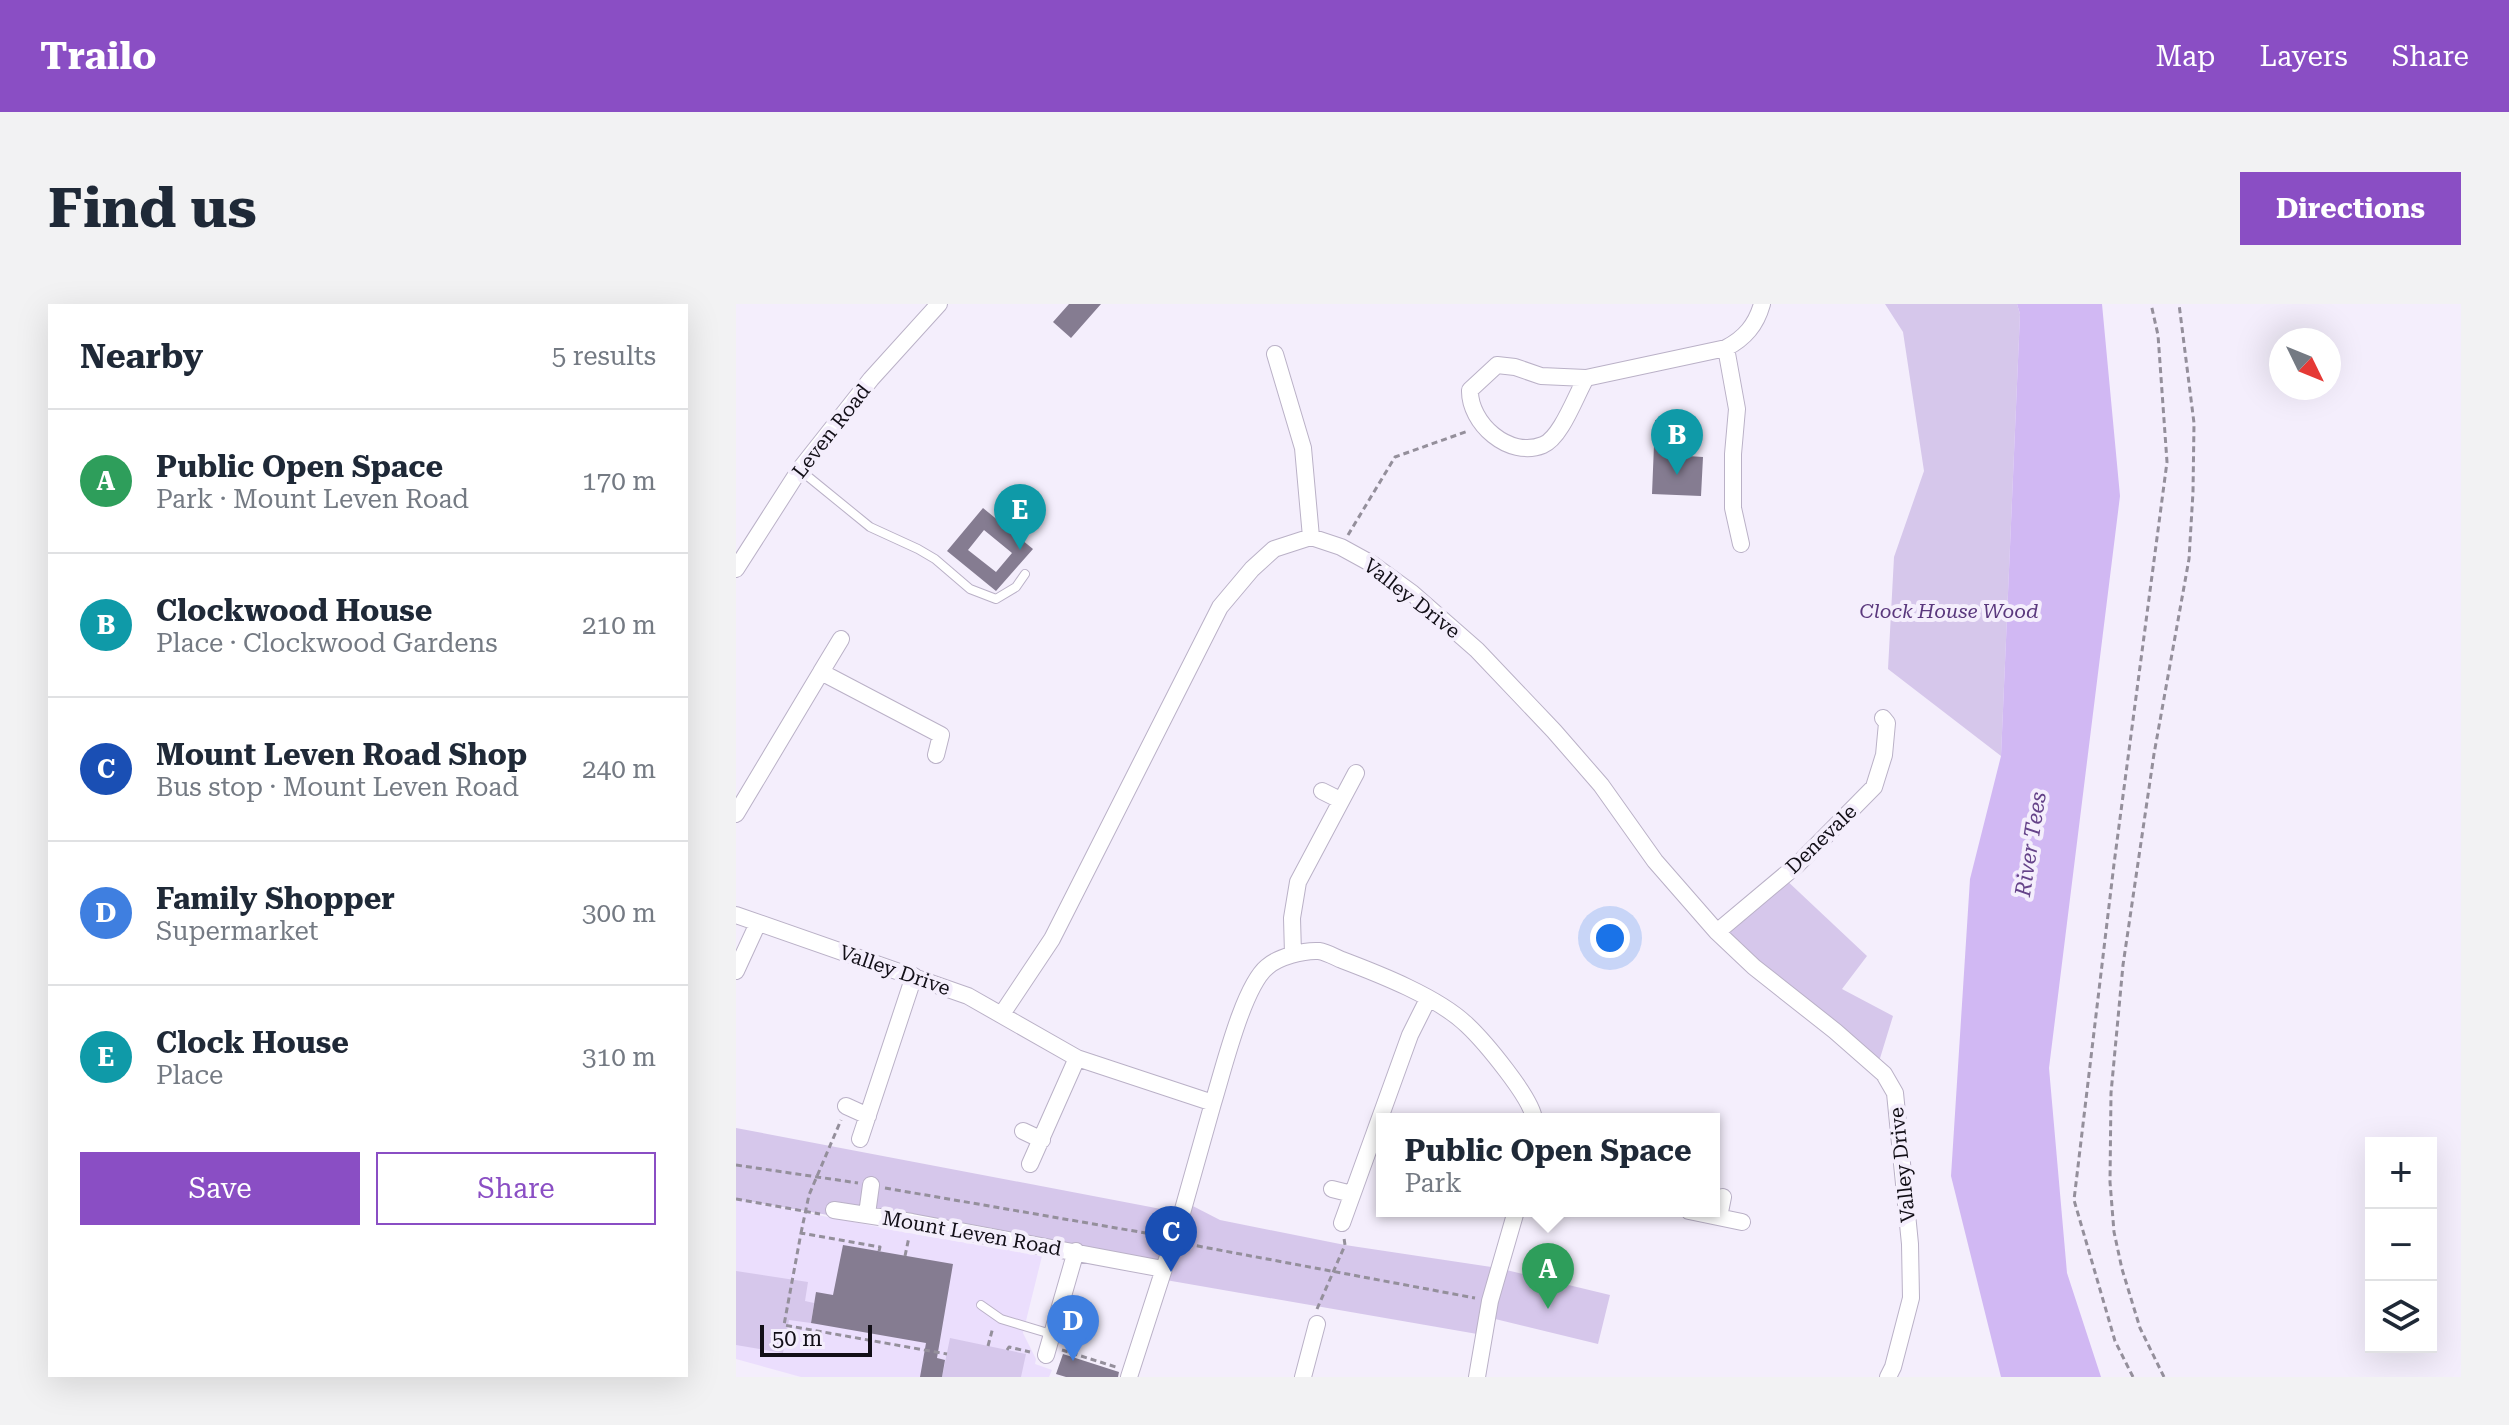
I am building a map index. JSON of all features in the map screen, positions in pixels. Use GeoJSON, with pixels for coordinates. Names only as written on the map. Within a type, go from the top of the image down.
{"type":"FeatureCollection","features":[{"type":"Feature","properties":{"kind":"street","name":"Leven Road"},"geometry":{"type":"LineString","coordinates":[[736,569],[800,469],[871,379],[939,304]]}},
{"type":"Feature","properties":{"kind":"street"},"geometry":{"type":"LineString","coordinates":[[1586,378],[1560,430],[1544,445],[1517,448],[1483,426],[1470,404],[1470,390],[1497,365],[1515,367],[1541,376],[1586,378],[1726,348],[1744,339],[1762,304]]}},
{"type":"Feature","properties":{"kind":"street"},"geometry":{"type":"LineString","coordinates":[[1726,348],[1737,409],[1733,508],[1744,537]]}},
{"type":"Feature","properties":{"kind":"street"},"geometry":{"type":"LineString","coordinates":[[1213,1103],[1077,1058],[1002,1014],[1052,939],[1220,607],[1252,569],[1274,549],[1311,537],[1303,448],[1277,360],[1261,370]]}},
{"type":"Feature","properties":{"kind":"street","name":"Valley Drive"},"geometry":{"type":"LineString","coordinates":[[1311,537],[1341,547],[1372,564],[1412,593],[1477,650],[1601,785],[1655,861],[1717,932],[1754,967],[1884,1074],[1895,1093],[1910,1244],[1911,1298],[1888,1377]]}},
{"type":"Feature","properties":{"kind":"street"},"geometry":{"type":"LineString","coordinates":[[736,814],[841,639]]}},
{"type":"Feature","properties":{"kind":"street"},"geometry":{"type":"LineString","coordinates":[[821,672],[941,735],[936,755]]}},
{"type":"Feature","properties":{"kind":"street","name":"Denevale"},"geometry":{"type":"LineString","coordinates":[[1717,932],[1798,864],[1874,787],[1884,755],[1881,721]]}},
{"type":"Feature","properties":{"kind":"street"},"geometry":{"type":"LineString","coordinates":[[1293,954],[1292,918],[1298,882],[1356,773]]}},
{"type":"Feature","properties":{"kind":"street"},"geometry":{"type":"LineString","coordinates":[[1322,791],[1340,800]]}},
{"type":"Feature","properties":{"kind":"street","name":"Valley Drive"},"geometry":{"type":"LineString","coordinates":[[736,915],[968,996],[1002,1014]]}},
{"type":"Feature","properties":{"kind":"street"},"geometry":{"type":"LineString","coordinates":[[736,971],[758,923]]}},
{"type":"Feature","properties":{"kind":"street"},"geometry":{"type":"LineString","coordinates":[[1130,1374],[1249,993],[1267,967],[1293,954],[1320,951],[1378,973],[1428,999],[1466,1023],[1514,1082],[1533,1113]]}},
{"type":"Feature","properties":{"kind":"street"},"geometry":{"type":"LineString","coordinates":[[860,1139],[914,976]]}},
{"type":"Feature","properties":{"kind":"street"},"geometry":{"type":"LineString","coordinates":[[1382,1113],[1410,1035],[1428,999]]}},
{"type":"Feature","properties":{"kind":"street"},"geometry":{"type":"LineString","coordinates":[[1030,1164],[1077,1058]]}},
{"type":"Feature","properties":{"kind":"street"},"geometry":{"type":"LineString","coordinates":[[846,1106],[868,1116]]}},
{"type":"Feature","properties":{"kind":"street"},"geometry":{"type":"LineString","coordinates":[[1342,1223],[1376,1128]]}},
{"type":"Feature","properties":{"kind":"street"},"geometry":{"type":"LineString","coordinates":[[1023,1131],[1042,1140]]}},
{"type":"Feature","properties":{"kind":"street","name":"Mount Leven Road"},"geometry":{"type":"LineString","coordinates":[[867,1214],[871,1185]]}},
{"type":"Feature","properties":{"kind":"street"},"geometry":{"type":"LineString","coordinates":[[1332,1189],[1352,1194]]}},
{"type":"Feature","properties":{"kind":"street"},"geometry":{"type":"LineString","coordinates":[[1720,1212],[1723,1197]]}},
{"type":"Feature","properties":{"kind":"street","name":"Mount Leven Road"},"geometry":{"type":"LineString","coordinates":[[834,1210],[1163,1269]]}},
{"type":"Feature","properties":{"kind":"street"},"geometry":{"type":"LineString","coordinates":[[1477,1377],[1490,1301],[1514,1217]]}},
{"type":"Feature","properties":{"kind":"street"},"geometry":{"type":"LineString","coordinates":[[1719,1217],[1742,1222]]}},
{"type":"Feature","properties":{"kind":"street","name":"Mount Leven Road"},"geometry":{"type":"LineString","coordinates":[[1049,1345],[1076,1251]]}},
{"type":"Feature","properties":{"kind":"street"},"geometry":{"type":"LineString","coordinates":[[1303,1377],[1317,1324]]}},
{"type":"Feature","properties":{"kind":"street"},"geometry":{"type":"LineString","coordinates":[[1292,1346],[1311,1349]]}},
{"type":"Feature","properties":{"kind":"lane"},"geometry":{"type":"LineString","coordinates":[[800,469],[870,527],[935,559],[970,589],[996,599],[1016,587],[1025,574]]}},
{"type":"Feature","properties":{"kind":"lane"},"geometry":{"type":"LineString","coordinates":[[981,1305],[1049,1345]]}},
{"type":"Feature","properties":{"kind":"path"},"geometry":{"type":"LineString","coordinates":[[2133,1377],[2115,1341],[2074,1200],[2167,462],[2158,335],[2151,304]]}},
{"type":"Feature","properties":{"kind":"path"},"geometry":{"type":"LineString","coordinates":[[2164,1377],[2140,1328],[2114,1232],[2110,1168],[2111,1093],[2123,965],[2154,754],[2189,559],[2194,423],[2179,304]]}},
{"type":"Feature","properties":{"kind":"path"},"geometry":{"type":"LineString","coordinates":[[1341,547],[1395,457],[1483,426]]}},
{"type":"Feature","properties":{"kind":"path"},"geometry":{"type":"LineString","coordinates":[[846,1106],[809,1195],[784,1325],[947,1354]]}},
{"type":"Feature","properties":{"kind":"path"},"geometry":{"type":"LineString","coordinates":[[736,1165],[1159,1235],[1332,1273],[1490,1301]]}},
{"type":"Feature","properties":{"kind":"path"},"geometry":{"type":"LineString","coordinates":[[736,1199],[828,1215],[834,1210]]}},
{"type":"Feature","properties":{"kind":"path"},"geometry":{"type":"LineString","coordinates":[[1317,1324],[1317,1308],[1345,1245],[1342,1223]]}},
{"type":"Feature","properties":{"kind":"path"},"geometry":{"type":"LineString","coordinates":[[801,1233],[880,1247],[879,1251]]}},
{"type":"Feature","properties":{"kind":"path"},"geometry":{"type":"LineString","coordinates":[[988,1346],[995,1315]]}},
{"type":"Feature","properties":{"kind":"path"},"geometry":{"type":"LineString","coordinates":[[1007,1350],[1009,1347],[1049,1345],[1130,1374]]}},
{"type":"Feature","properties":{"kind":"shaded area"},"geometry":{"type":"Polygon","coordinates":[[[736,1199],[1042,1256],[1023,1333],[1036,1359],[1035,1364],[1052,1370],[1049,1377],[801,1377],[736,1359],[736,1199]]]}},
{"type":"Feature","properties":{"kind":"green space","name":"Clock House Wood"},"geometry":{"type":"Polygon","coordinates":[[[1885,304],[2017,304],[2020,314],[2001,756],[1888,669],[1894,557],[1924,471],[1903,332],[1885,304]]]}},
{"type":"Feature","properties":{"kind":"green space"},"geometry":{"type":"Polygon","coordinates":[[[1783,877],[1867,956],[1842,989],[1893,1016],[1877,1068],[1717,932],[1783,877]]]}},
{"type":"Feature","properties":{"kind":"green space"},"geometry":{"type":"Polygon","coordinates":[[[736,1128],[1182,1213],[1185,1202],[1220,1220],[1345,1245],[1498,1268],[1610,1295],[1598,1344],[1487,1317],[1483,1335],[1160,1279],[1163,1270],[835,1210],[828,1215],[736,1199],[736,1128]]]}},
{"type":"Feature","properties":{"kind":"green space"},"geometry":{"type":"Polygon","coordinates":[[[736,1271],[808,1282],[805,1301],[814,1303],[811,1323],[789,1320],[783,1353],[736,1345],[736,1271]]]}},
{"type":"Feature","properties":{"kind":"green space"},"geometry":{"type":"Polygon","coordinates":[[[950,1338],[1026,1354],[1021,1377],[942,1377],[950,1338]]]}},
{"type":"Feature","properties":{"kind":"water","name":"River Tees"},"geometry":{"type":"Polygon","coordinates":[[[2017,304],[2102,304],[2120,496],[2049,1068],[2067,1273],[2101,1377],[2001,1377],[1951,1176],[1970,879],[2001,756],[2020,314],[2017,304]]]}},
{"type":"Feature","properties":{"kind":"building"},"geometry":{"type":"Polygon","coordinates":[[[1069,304],[1101,304],[1071,338],[1053,322],[1069,304]]]}},
{"type":"Feature","properties":{"kind":"building"},"geometry":{"type":"Polygon","coordinates":[[[1655,420],[1690,422],[1688,456],[1703,457],[1701,496],[1652,494],[1655,420]]]}},
{"type":"Feature","properties":{"kind":"building"},"geometry":{"type":"Polygon","coordinates":[[[983,508],[1033,549],[996,591],[947,551],[983,508]],[[984,530],[968,550],[996,572],[1012,553],[984,530]]]}},
{"type":"Feature","properties":{"kind":"building"},"geometry":{"type":"Polygon","coordinates":[[[843,1245],[953,1264],[937,1358],[945,1360],[942,1377],[920,1377],[926,1343],[811,1323],[816,1292],[833,1295],[843,1245]]]}},
{"type":"Feature","properties":{"kind":"building"},"geometry":{"type":"Polygon","coordinates":[[[1063,1354],[1119,1372],[1118,1377],[1066,1377],[1056,1374],[1063,1354]]]}},
{"type":"Feature","properties":{"kind":"place","name":"Clockwood House"},"geometry":{"type":"Point","coordinates":[1677,475]}},
{"type":"Feature","properties":{"kind":"place","name":"Clock House"},"geometry":{"type":"Point","coordinates":[1020,550]}},
{"type":"Feature","properties":{"kind":"place","name":"Mount Leven Road Shop"},"geometry":{"type":"Point","coordinates":[1171,1272]}},
{"type":"Feature","properties":{"kind":"place","name":"Public Open Space"},"geometry":{"type":"Point","coordinates":[1548,1309]}},
{"type":"Feature","properties":{"kind":"place","name":"Family Shopper"},"geometry":{"type":"Point","coordinates":[1073,1361]}}]}
